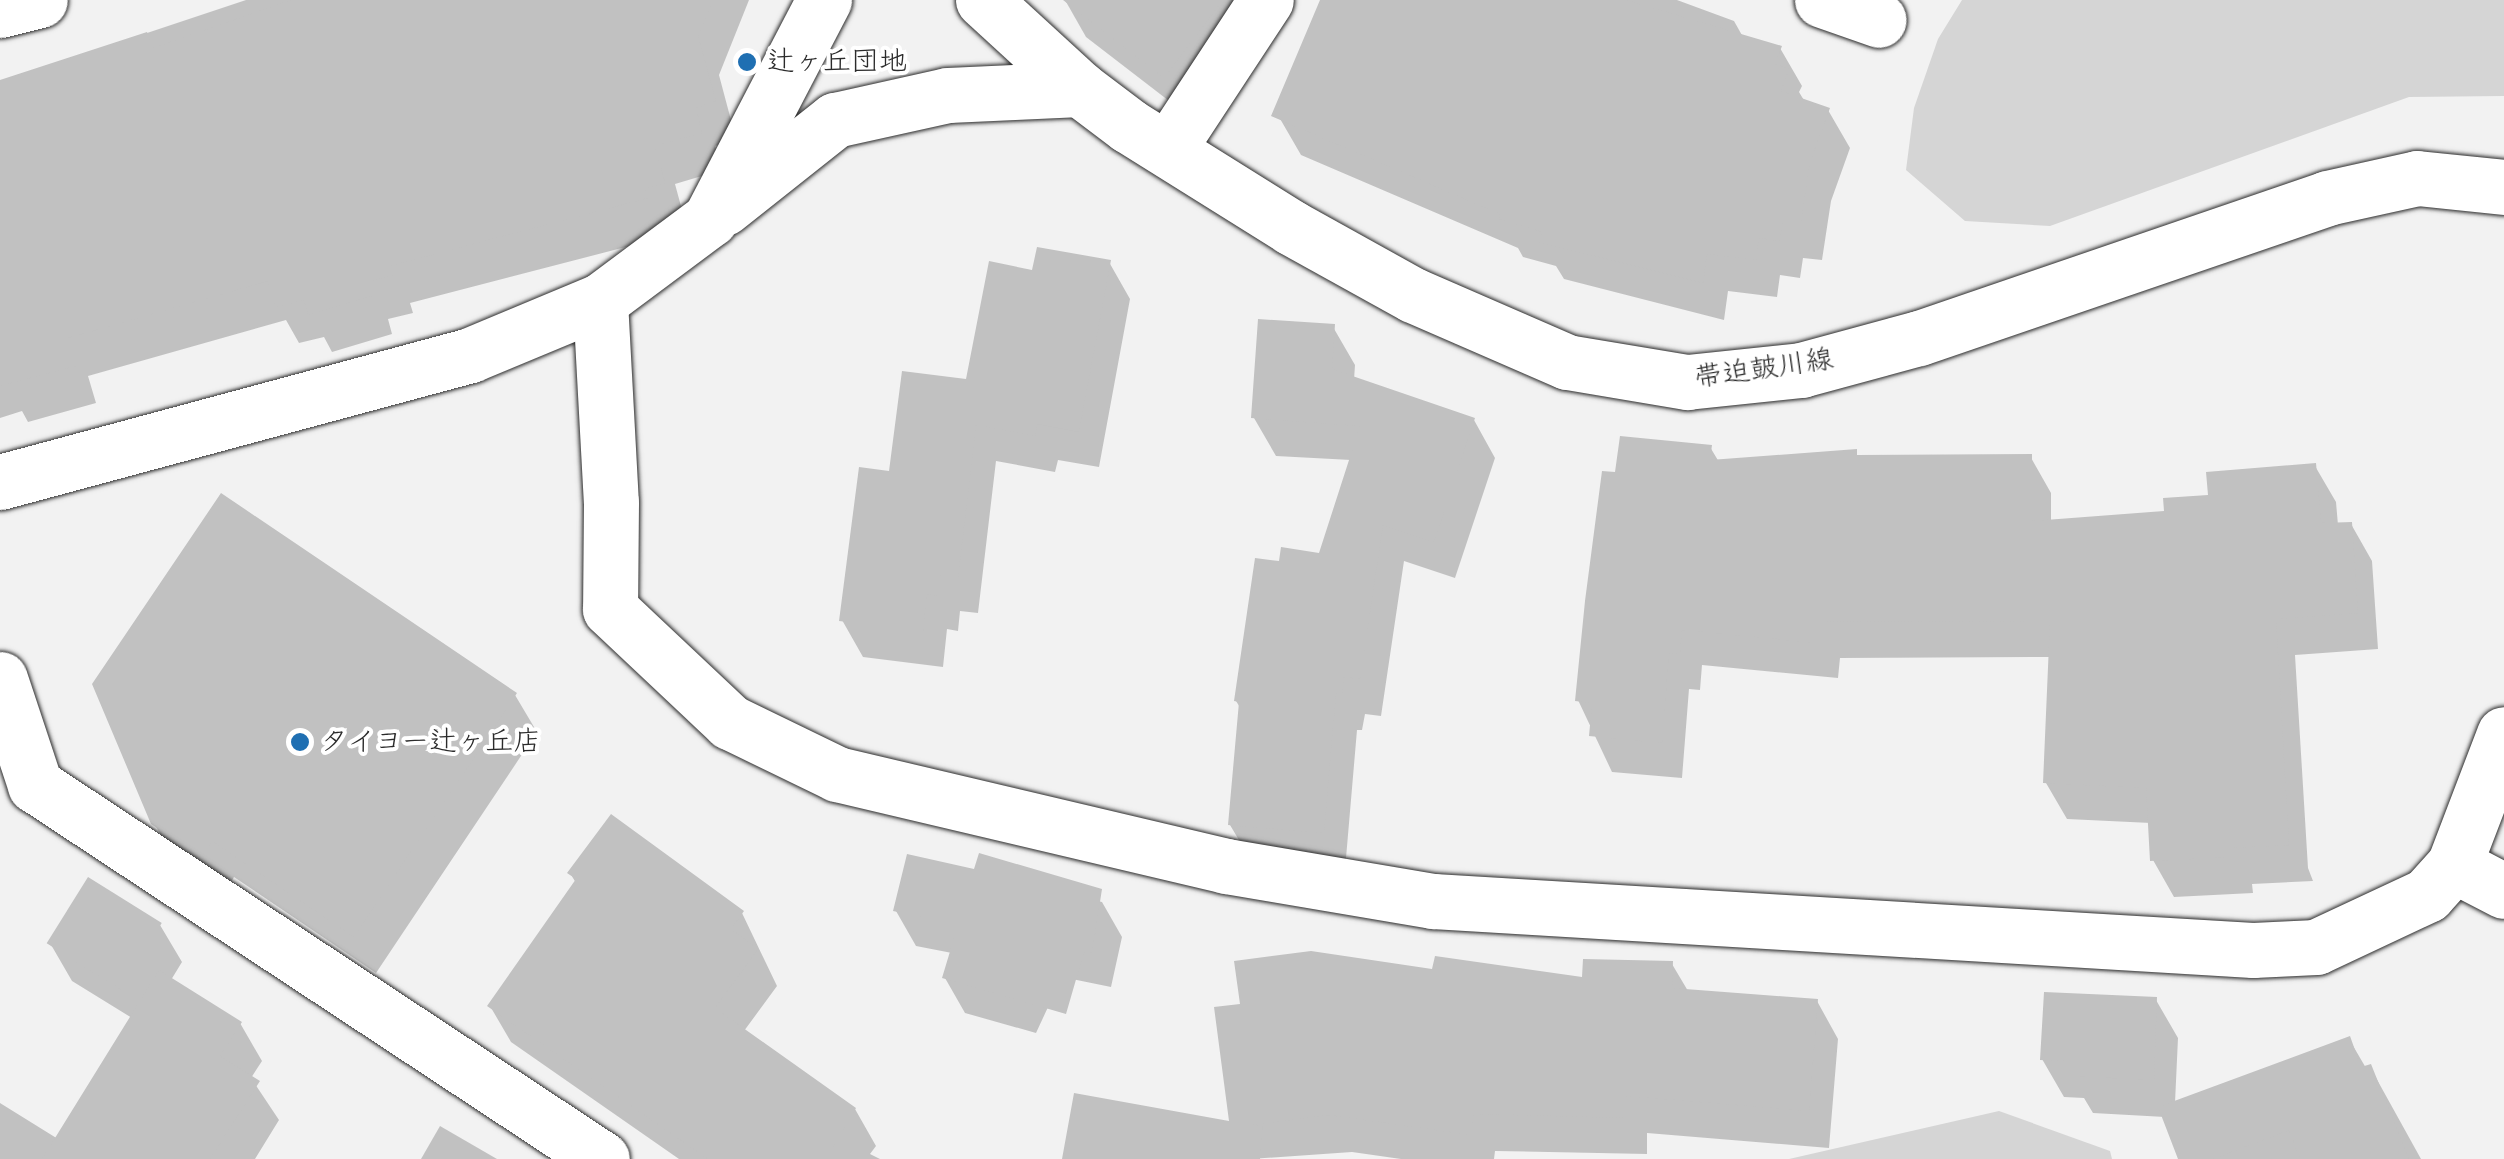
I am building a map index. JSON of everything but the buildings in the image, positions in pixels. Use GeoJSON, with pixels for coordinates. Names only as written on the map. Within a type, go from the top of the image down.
{"type":"FeatureCollection","features":[{"type":"Feature","properties":{"kind":"street"},"geometry":{"type":"LineString","coordinates":[[0,10],[40,0]]}},
{"type":"Feature","properties":{"kind":"street"},"geometry":{"type":"LineString","coordinates":[[710,219],[824,0]]}},
{"type":"Feature","properties":{"kind":"street","name":"帯迫皷川線"},"geometry":{"type":"LineString","coordinates":[[983,0],[1080,89],[1168,150],[1292,228],[1413,295],[1567,362],[1688,382],[1802,370],[1919,338],[2327,198],[2417,178],[2504,187]]}},
{"type":"Feature","properties":{"kind":"street"},"geometry":{"type":"LineString","coordinates":[[1168,150],[1266,0]]}},
{"type":"Feature","properties":{"kind":"street"},"geometry":{"type":"LineString","coordinates":[[1822,0],[1880,20]]}},
{"type":"Feature","properties":{"kind":"street"},"geometry":{"type":"LineString","coordinates":[[0,482],[470,355],[600,300],[836,120],[948,95],[1080,89]]}},
{"type":"Feature","properties":{"kind":"street"},"geometry":{"type":"LineString","coordinates":[[600,300],[611,502],[610,609],[730,722],[837,774],[1226,866],[1434,901],[2252,950],[2316,947],[2374,923],[2427,894],[2454,865],[2504,734]]}},
{"type":"Feature","properties":{"kind":"street"},"geometry":{"type":"LineString","coordinates":[[0,679],[35,786],[602,1159]]}},
{"type":"Feature","properties":{"kind":"street"},"geometry":{"type":"LineString","coordinates":[[2454,865],[2504,891]]}},
{"type":"Feature","properties":{"kind":"shaded area"},"geometry":{"type":"Polygon","coordinates":[[[1962,0],[2504,0],[2504,96],[2409,97],[2050,226],[1965,221],[1906,170],[1914,108],[1938,39],[1962,0]]]}},
{"type":"Feature","properties":{"kind":"shaded area"},"geometry":{"type":"Polygon","coordinates":[[[1999,1111],[2110,1151],[2112,1159],[1789,1159],[1999,1111]]]}},
{"type":"Feature","properties":{"kind":"place","name":"辻ヶ丘団地"},"geometry":{"type":"Point","coordinates":[747,62]}},
{"type":"Feature","properties":{"kind":"place","name":"タイヨー辻ヶ丘店"},"geometry":{"type":"Point","coordinates":[300,742]}}]}
